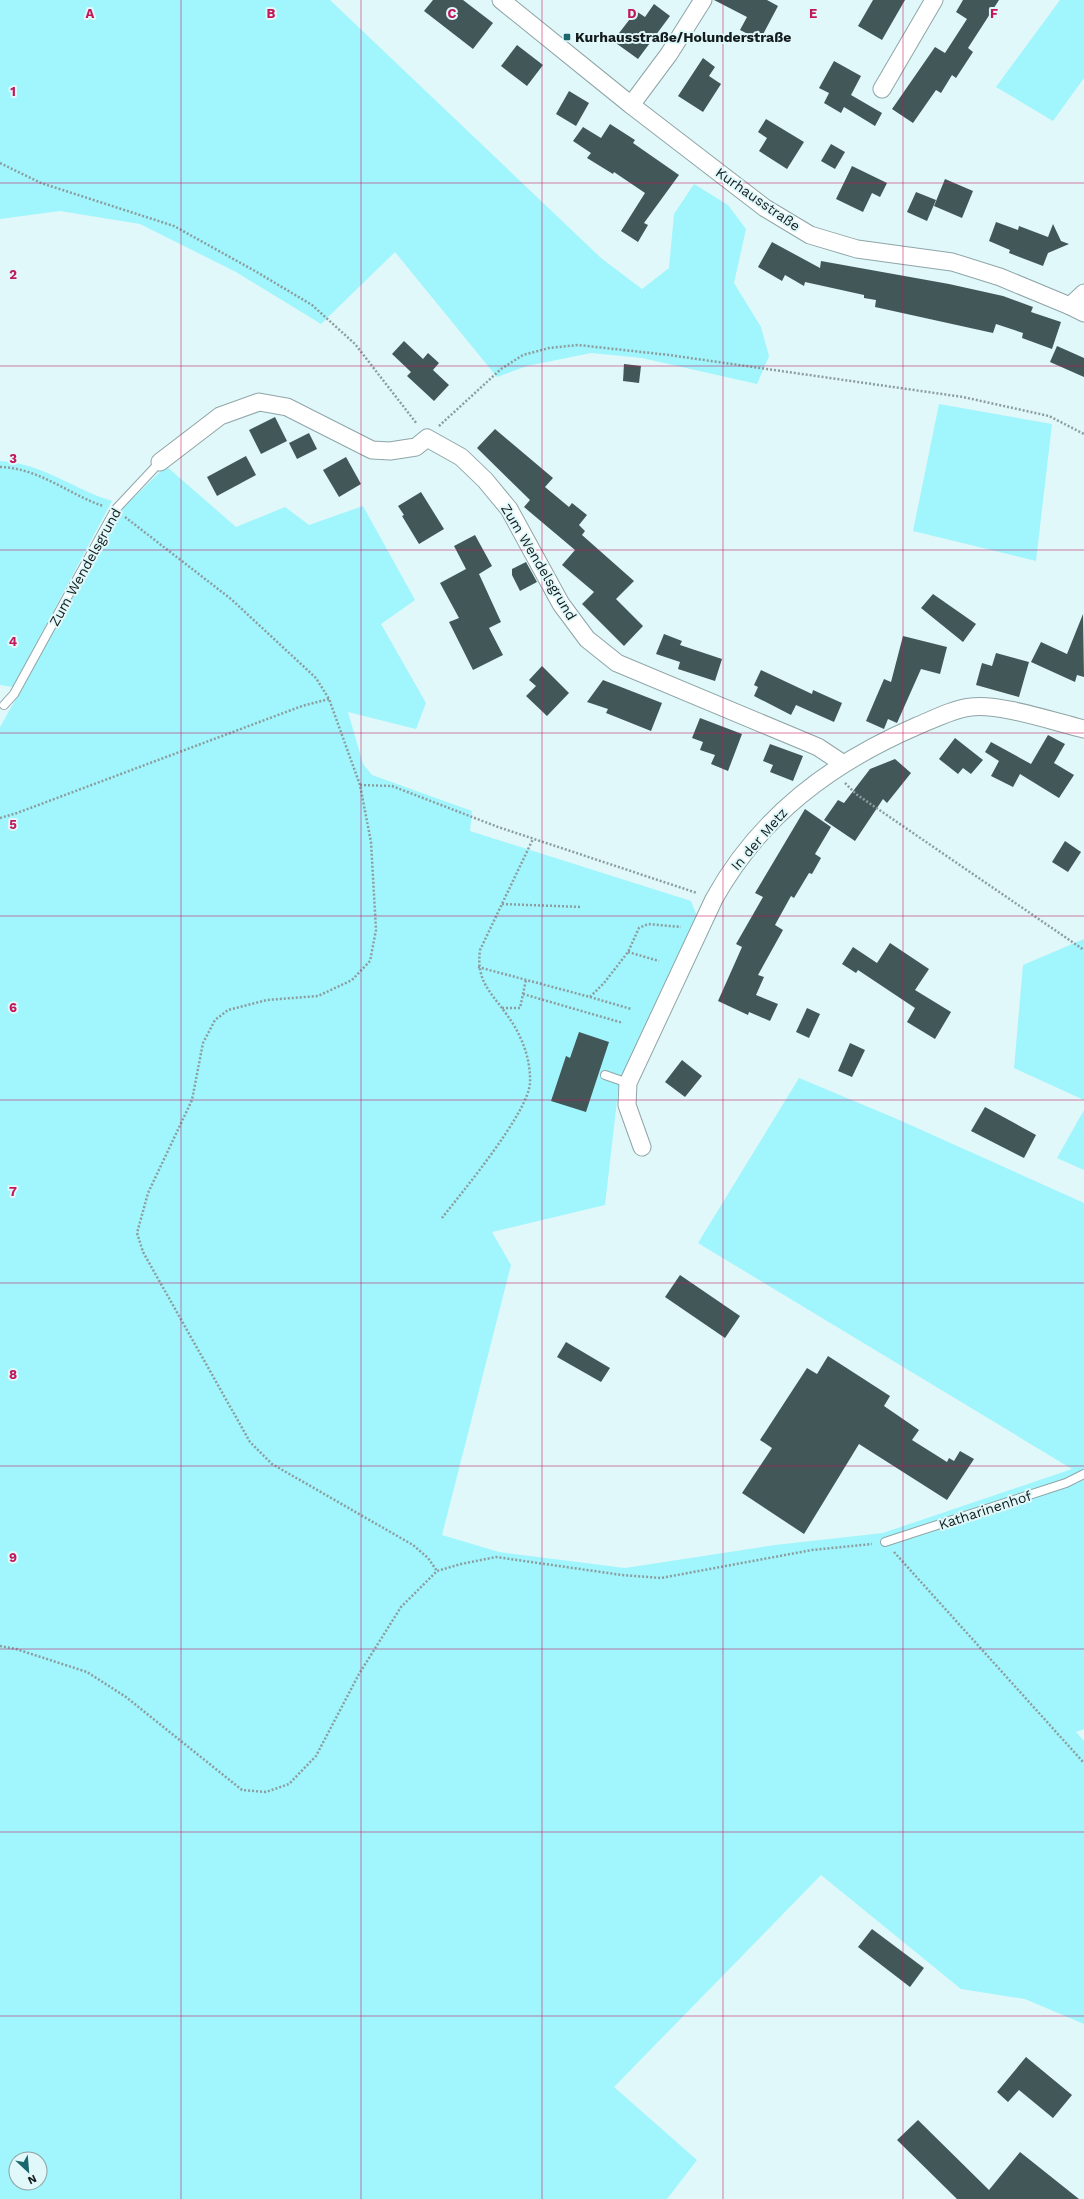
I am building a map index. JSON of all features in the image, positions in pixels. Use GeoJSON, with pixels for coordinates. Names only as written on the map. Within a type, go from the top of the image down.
{"type":"FeatureCollection","features":[{"type":"Feature","properties":{"kind":"street","name":"Kurhausstraße"},"geometry":{"type":"LineString","coordinates":[[501,0],[631,105],[765,208],[810,235],[857,249],[952,262],[1000,277],[1077,309]]}},
{"type":"Feature","properties":{"kind":"street"},"geometry":{"type":"LineString","coordinates":[[631,105],[669,54],[703,0]]}},
{"type":"Feature","properties":{"kind":"street"},"geometry":{"type":"LineString","coordinates":[[882,89],[934,0]]}},
{"type":"Feature","properties":{"kind":"street"},"geometry":{"type":"LineString","coordinates":[[1077,309],[1084,292]]}},
{"type":"Feature","properties":{"kind":"street","name":"Zum Wendelsgrund"},"geometry":{"type":"LineString","coordinates":[[160,462],[220,416],[259,402],[287,407],[372,450],[390,451],[416,447],[427,438],[461,457],[485,480],[509,509],[561,604],[587,639],[617,664],[818,747],[837,767]]}},
{"type":"Feature","properties":{"kind":"street","name":"In der Metz"},"geometry":{"type":"LineString","coordinates":[[642,1148],[627,1105],[628,1083],[699,930],[726,876],[772,820],[837,767],[897,735],[948,713],[972,707],[999,708],[1084,729]]}},
{"type":"Feature","properties":{"kind":"lane","name":"Zum Wendelsgrund"},"geometry":{"type":"LineString","coordinates":[[4,706],[14,694],[59,615],[115,510],[160,462]]}},
{"type":"Feature","properties":{"kind":"lane"},"geometry":{"type":"LineString","coordinates":[[605,1075],[628,1083]]}},
{"type":"Feature","properties":{"kind":"lane","name":"Katharinenhof"},"geometry":{"type":"LineString","coordinates":[[885,1542],[1066,1483],[1084,1474]]}},
{"type":"Feature","properties":{"kind":"path"},"geometry":{"type":"LineString","coordinates":[[0,163],[41,183],[174,226],[312,305],[355,344],[404,405],[427,438],[500,369],[523,355],[549,348],[578,345],[669,355],[963,397],[1050,416],[1084,434]]}},
{"type":"Feature","properties":{"kind":"path"},"geometry":{"type":"LineString","coordinates":[[0,467],[23,470],[115,510],[237,604],[316,678],[329,699],[360,785],[371,842],[376,930],[370,961],[352,980],[318,996],[267,1000],[228,1010],[215,1020],[203,1043],[192,1100],[148,1193],[137,1233],[143,1252],[250,1442],[272,1464],[413,1545],[428,1558],[437,1572]]}},
{"type":"Feature","properties":{"kind":"path"},"geometry":{"type":"LineString","coordinates":[[0,818],[17,814],[302,706],[329,699]]}},
{"type":"Feature","properties":{"kind":"path"},"geometry":{"type":"LineString","coordinates":[[837,767],[856,794],[1084,950]]}},
{"type":"Feature","properties":{"kind":"path"},"geometry":{"type":"LineString","coordinates":[[360,785],[392,786],[533,839],[714,899]]}},
{"type":"Feature","properties":{"kind":"path"},"geometry":{"type":"LineString","coordinates":[[442,1218],[499,1143],[525,1102],[530,1083],[526,1052],[516,1027],[484,985],[478,967],[480,950],[533,839]]}},
{"type":"Feature","properties":{"kind":"path"},"geometry":{"type":"LineString","coordinates":[[502,904],[582,907]]}},
{"type":"Feature","properties":{"kind":"path"},"geometry":{"type":"LineString","coordinates":[[590,997],[604,983],[628,952],[633,937],[639,928],[648,924],[699,930]]}},
{"type":"Feature","properties":{"kind":"path"},"geometry":{"type":"LineString","coordinates":[[628,952],[659,961]]}},
{"type":"Feature","properties":{"kind":"path"},"geometry":{"type":"LineString","coordinates":[[478,967],[631,1009]]}},
{"type":"Feature","properties":{"kind":"path"},"geometry":{"type":"LineString","coordinates":[[502,1008],[520,1008],[526,980]]}},
{"type":"Feature","properties":{"kind":"path"},"geometry":{"type":"LineString","coordinates":[[523,994],[623,1023]]}},
{"type":"Feature","properties":{"kind":"path"},"geometry":{"type":"LineString","coordinates":[[0,1646],[16,1649],[87,1672],[126,1696],[242,1790],[266,1792],[289,1784],[316,1756],[359,1674],[401,1607],[437,1572],[461,1564],[496,1557],[622,1575],[661,1578],[812,1550],[885,1542],[1084,1763]]}},
{"type":"Feature","properties":{"kind":"shaded area"},"geometry":{"type":"Polygon","coordinates":[[[0,0],[330,0],[601,258],[642,289],[669,268],[674,214],[694,184],[728,205],[746,229],[734,283],[761,327],[769,356],[757,384],[642,358],[591,353],[527,366],[497,377],[395,252],[321,324],[236,272],[140,224],[60,211],[0,219],[0,0]]]}},
{"type":"Feature","properties":{"kind":"shaded area"},"geometry":{"type":"Polygon","coordinates":[[[1060,0],[1084,0],[1084,78],[1053,121],[996,87],[1060,0]]]}},
{"type":"Feature","properties":{"kind":"shaded area"},"geometry":{"type":"Polygon","coordinates":[[[939,404],[1052,424],[1036,561],[913,531],[939,404]]]}},
{"type":"Feature","properties":{"kind":"shaded area"},"geometry":{"type":"Polygon","coordinates":[[[0,461],[16,463],[45,472],[112,501],[13,687],[0,685],[0,461]]]}},
{"type":"Feature","properties":{"kind":"shaded area"},"geometry":{"type":"Polygon","coordinates":[[[166,466],[236,527],[285,507],[309,525],[363,506],[415,600],[381,624],[426,703],[416,729],[348,712],[363,764],[372,775],[472,811],[470,831],[691,901],[697,916],[619,1083],[605,1205],[492,1232],[511,1265],[442,1535],[499,1552],[625,1568],[775,1545],[883,1533],[1072,1469],[698,1243],[799,1078],[897,1119],[1084,1203],[1084,1729],[1076,1732],[1084,1741],[1084,2024],[1025,1999],[961,1989],[821,1875],[614,2087],[697,2160],[667,2199],[0,2199],[0,727],[124,507],[166,466]]]}},
{"type":"Feature","properties":{"kind":"shaded area"},"geometry":{"type":"Polygon","coordinates":[[[1084,939],[1084,1100],[1014,1068],[1023,965],[1084,939]]]}},
{"type":"Feature","properties":{"kind":"shaded area"},"geometry":{"type":"Polygon","coordinates":[[[1084,1110],[1084,1170],[1057,1158],[1084,1110]]]}},
{"type":"Feature","properties":{"kind":"building"},"geometry":{"type":"Polygon","coordinates":[[[433,0],[463,0],[493,23],[473,49],[424,11],[433,0]]]}},
{"type":"Feature","properties":{"kind":"building"},"geometry":{"type":"Polygon","coordinates":[[[714,0],[767,0],[778,6],[760,40],[740,30],[747,17],[714,0]]]}},
{"type":"Feature","properties":{"kind":"building"},"geometry":{"type":"Polygon","coordinates":[[[873,0],[905,0],[882,40],[858,26],[873,0]]]}},
{"type":"Feature","properties":{"kind":"building"},"geometry":{"type":"Polygon","coordinates":[[[963,0],[999,0],[968,48],[973,52],[956,78],[952,75],[941,93],[936,90],[913,123],[892,109],[935,47],[945,53],[967,19],[956,12],[963,0]]]}},
{"type":"Feature","properties":{"kind":"building"},"geometry":{"type":"Polygon","coordinates":[[[654,4],[670,16],[638,59],[613,41],[636,11],[645,17],[654,4]]]}},
{"type":"Feature","properties":{"kind":"building"},"geometry":{"type":"Polygon","coordinates":[[[517,45],[543,65],[527,86],[501,66],[517,45]]]}},
{"type":"Feature","properties":{"kind":"building"},"geometry":{"type":"Polygon","coordinates":[[[703,58],[715,67],[709,76],[721,84],[703,112],[678,96],[703,58]]]}},
{"type":"Feature","properties":{"kind":"building"},"geometry":{"type":"Polygon","coordinates":[[[834,61],[861,76],[851,95],[882,113],[875,126],[844,107],[841,113],[824,103],[829,93],[819,88],[834,61]]]}},
{"type":"Feature","properties":{"kind":"building"},"geometry":{"type":"Polygon","coordinates":[[[569,91],[589,103],[576,126],[556,114],[569,91]]]}},
{"type":"Feature","properties":{"kind":"building"},"geometry":{"type":"Polygon","coordinates":[[[766,119],[804,142],[787,169],[759,151],[767,138],[758,132],[766,119]]]}},
{"type":"Feature","properties":{"kind":"building"},"geometry":{"type":"Polygon","coordinates":[[[610,124],[635,140],[633,143],[679,175],[644,223],[648,225],[638,242],[621,231],[645,193],[614,172],[613,174],[587,158],[591,153],[573,141],[583,127],[601,138],[610,124]]]}},
{"type":"Feature","properties":{"kind":"building"},"geometry":{"type":"Polygon","coordinates":[[[831,144],[845,152],[835,169],[821,161],[831,144]]]}},
{"type":"Feature","properties":{"kind":"building"},"geometry":{"type":"Polygon","coordinates":[[[852,166],[887,183],[880,197],[872,193],[863,212],[836,199],[852,166]]]}},
{"type":"Feature","properties":{"kind":"building"},"geometry":{"type":"Polygon","coordinates":[[[945,179],[973,191],[962,218],[934,206],[945,179]]]}},
{"type":"Feature","properties":{"kind":"building"},"geometry":{"type":"Polygon","coordinates":[[[916,192],[936,200],[927,221],[907,212],[916,192]]]}},
{"type":"Feature","properties":{"kind":"building"},"geometry":{"type":"Polygon","coordinates":[[[996,222],[1018,230],[1019,226],[1048,237],[1053,224],[1061,241],[1069,244],[1048,253],[1043,266],[1009,253],[1010,250],[989,241],[996,222]]]}},
{"type":"Feature","properties":{"kind":"building"},"geometry":{"type":"Polygon","coordinates":[[[772,242],[820,268],[821,261],[949,284],[1003,296],[1033,307],[1031,312],[1061,322],[1052,349],[1022,338],[1023,333],[996,324],[993,333],[875,307],[876,300],[864,298],[864,295],[805,282],[804,286],[785,275],[782,281],[758,267],[772,242]]]}},
{"type":"Feature","properties":{"kind":"building"},"geometry":{"type":"Polygon","coordinates":[[[404,341],[423,359],[428,353],[439,363],[433,370],[449,385],[434,401],[407,376],[411,372],[392,354],[404,341]]]}},
{"type":"Feature","properties":{"kind":"building"},"geometry":{"type":"Polygon","coordinates":[[[1057,346],[1084,358],[1084,377],[1050,362],[1057,346]]]}},
{"type":"Feature","properties":{"kind":"building"},"geometry":{"type":"Polygon","coordinates":[[[624,364],[641,366],[639,383],[623,381],[624,364]]]}},
{"type":"Feature","properties":{"kind":"building"},"geometry":{"type":"Polygon","coordinates":[[[275,417],[287,441],[261,454],[249,430],[275,417]]]}},
{"type":"Feature","properties":{"kind":"building"},"geometry":{"type":"Polygon","coordinates":[[[495,429],[553,478],[545,487],[569,507],[572,503],[587,515],[579,525],[585,531],[582,535],[634,581],[616,599],[643,626],[624,646],[582,604],[594,592],[562,565],[575,550],[524,507],[530,500],[477,448],[495,429]]]}},
{"type":"Feature","properties":{"kind":"building"},"geometry":{"type":"Polygon","coordinates":[[[309,433],[317,449],[297,459],[289,443],[309,433]]]}},
{"type":"Feature","properties":{"kind":"building"},"geometry":{"type":"Polygon","coordinates":[[[246,456],[256,475],[217,496],[207,477],[246,456]]]}},
{"type":"Feature","properties":{"kind":"building"},"geometry":{"type":"Polygon","coordinates":[[[346,457],[361,484],[339,497],[323,470],[346,457]]]}},
{"type":"Feature","properties":{"kind":"building"},"geometry":{"type":"Polygon","coordinates":[[[421,492],[444,529],[419,544],[402,516],[404,515],[398,506],[421,492]]]}},
{"type":"Feature","properties":{"kind":"building"},"geometry":{"type":"Polygon","coordinates":[[[475,535],[492,566],[479,574],[501,622],[489,628],[503,655],[473,670],[449,622],[459,618],[440,583],[466,569],[454,546],[475,535]]]}},
{"type":"Feature","properties":{"kind":"building"},"geometry":{"type":"Polygon","coordinates":[[[526,562],[537,582],[520,591],[512,575],[512,569],[526,562]]]}},
{"type":"Feature","properties":{"kind":"building"},"geometry":{"type":"Polygon","coordinates":[[[933,594],[976,624],[963,642],[921,608],[933,594]]]}},
{"type":"Feature","properties":{"kind":"building"},"geometry":{"type":"Polygon","coordinates":[[[1083,614],[1084,677],[1077,675],[1075,682],[1031,662],[1041,642],[1067,654],[1083,614]]]}},
{"type":"Feature","properties":{"kind":"building"},"geometry":{"type":"Polygon","coordinates":[[[664,634],[682,641],[680,645],[722,659],[715,681],[678,669],[680,662],[656,654],[664,634]]]}},
{"type":"Feature","properties":{"kind":"building"},"geometry":{"type":"Polygon","coordinates":[[[903,636],[947,647],[940,674],[921,669],[897,723],[888,719],[884,729],[866,721],[884,679],[891,682],[903,636]]]}},
{"type":"Feature","properties":{"kind":"building"},"geometry":{"type":"Polygon","coordinates":[[[996,653],[1029,662],[1019,697],[976,685],[982,663],[992,666],[996,653]]]}},
{"type":"Feature","properties":{"kind":"building"},"geometry":{"type":"Polygon","coordinates":[[[542,666],[569,693],[547,716],[526,696],[536,686],[529,680],[542,666]]]}},
{"type":"Feature","properties":{"kind":"building"},"geometry":{"type":"Polygon","coordinates":[[[761,670],[812,694],[813,690],[842,703],[834,722],[796,705],[791,715],[754,696],[758,687],[754,685],[761,670]]]}},
{"type":"Feature","properties":{"kind":"building"},"geometry":{"type":"Polygon","coordinates":[[[603,680],[662,703],[651,731],[606,713],[608,709],[587,702],[603,680]]]}},
{"type":"Feature","properties":{"kind":"building"},"geometry":{"type":"Polygon","coordinates":[[[700,718],[742,734],[728,771],[711,764],[715,755],[700,750],[703,742],[692,738],[700,718]]]}},
{"type":"Feature","properties":{"kind":"building"},"geometry":{"type":"Polygon","coordinates":[[[1048,735],[1065,744],[1054,763],[1074,775],[1059,798],[1020,774],[1013,787],[991,776],[999,761],[985,752],[991,742],[1031,764],[1048,735]]]}},
{"type":"Feature","properties":{"kind":"building"},"geometry":{"type":"Polygon","coordinates":[[[955,738],[983,760],[971,774],[963,768],[958,774],[939,759],[955,738]]]}},
{"type":"Feature","properties":{"kind":"building"},"geometry":{"type":"Polygon","coordinates":[[[770,744],[803,756],[793,781],[770,772],[773,765],[763,761],[770,744]]]}},
{"type":"Feature","properties":{"kind":"building"},"geometry":{"type":"Polygon","coordinates":[[[895,759],[911,773],[887,803],[883,799],[855,841],[824,820],[838,800],[844,803],[870,769],[895,759]]]}},
{"type":"Feature","properties":{"kind":"building"},"geometry":{"type":"Polygon","coordinates":[[[805,809],[831,827],[815,854],[821,858],[812,874],[809,873],[794,898],[791,896],[775,925],[783,930],[758,975],[764,977],[756,995],[778,1004],[770,1021],[749,1012],[748,1015],[718,1001],[742,947],[736,944],[763,897],[755,893],[805,809]]]}},
{"type":"Feature","properties":{"kind":"building"},"geometry":{"type":"Polygon","coordinates":[[[1065,841],[1081,852],[1068,872],[1052,862],[1065,841]]]}},
{"type":"Feature","properties":{"kind":"building"},"geometry":{"type":"Polygon","coordinates":[[[890,943],[929,969],[915,990],[951,1012],[935,1039],[907,1022],[915,1008],[858,970],[856,973],[842,964],[853,947],[877,963],[890,943]]]}},
{"type":"Feature","properties":{"kind":"building"},"geometry":{"type":"Polygon","coordinates":[[[807,1008],[820,1014],[809,1038],[796,1032],[807,1008]]]}},
{"type":"Feature","properties":{"kind":"building"},"geometry":{"type":"Polygon","coordinates":[[[579,1032],[609,1042],[586,1112],[551,1101],[566,1056],[570,1058],[579,1032]]]}},
{"type":"Feature","properties":{"kind":"building"},"geometry":{"type":"Polygon","coordinates":[[[850,1043],[865,1050],[852,1077],[838,1071],[850,1043]]]}},
{"type":"Feature","properties":{"kind":"building"},"geometry":{"type":"Polygon","coordinates":[[[682,1060],[702,1076],[685,1097],[665,1082],[682,1060]]]}},
{"type":"Feature","properties":{"kind":"building"},"geometry":{"type":"Polygon","coordinates":[[[985,1107],[1036,1135],[1024,1158],[971,1131],[985,1107]]]}},
{"type":"Feature","properties":{"kind":"building"},"geometry":{"type":"Polygon","coordinates":[[[680,1275],[740,1316],[725,1338],[665,1297],[680,1275]]]}},
{"type":"Feature","properties":{"kind":"building"},"geometry":{"type":"Polygon","coordinates":[[[566,1342],[610,1368],[601,1382],[557,1357],[566,1342]]]}},
{"type":"Feature","properties":{"kind":"building"},"geometry":{"type":"Polygon","coordinates":[[[828,1356],[890,1396],[884,1406],[919,1430],[912,1440],[947,1462],[949,1458],[954,1461],[960,1451],[974,1459],[947,1500],[859,1444],[804,1534],[742,1493],[772,1448],[760,1440],[807,1368],[817,1374],[828,1356]]]}},
{"type":"Feature","properties":{"kind":"building"},"geometry":{"type":"Polygon","coordinates":[[[872,1929],[924,1968],[910,1987],[858,1947],[872,1929]]]}},
{"type":"Feature","properties":{"kind":"building"},"geometry":{"type":"Polygon","coordinates":[[[1026,2057],[1072,2095],[1053,2118],[1019,2090],[1008,2102],[997,2092],[1026,2057]]]}},
{"type":"Feature","properties":{"kind":"building"},"geometry":{"type":"Polygon","coordinates":[[[918,2120],[989,2190],[1020,2152],[1079,2199],[957,2199],[897,2140],[918,2120]]]}},
{"type":"Feature","properties":{"kind":"place","name":"Kurhausstraße/Holunderstraße"},"geometry":{"type":"Point","coordinates":[567,37]}}]}
